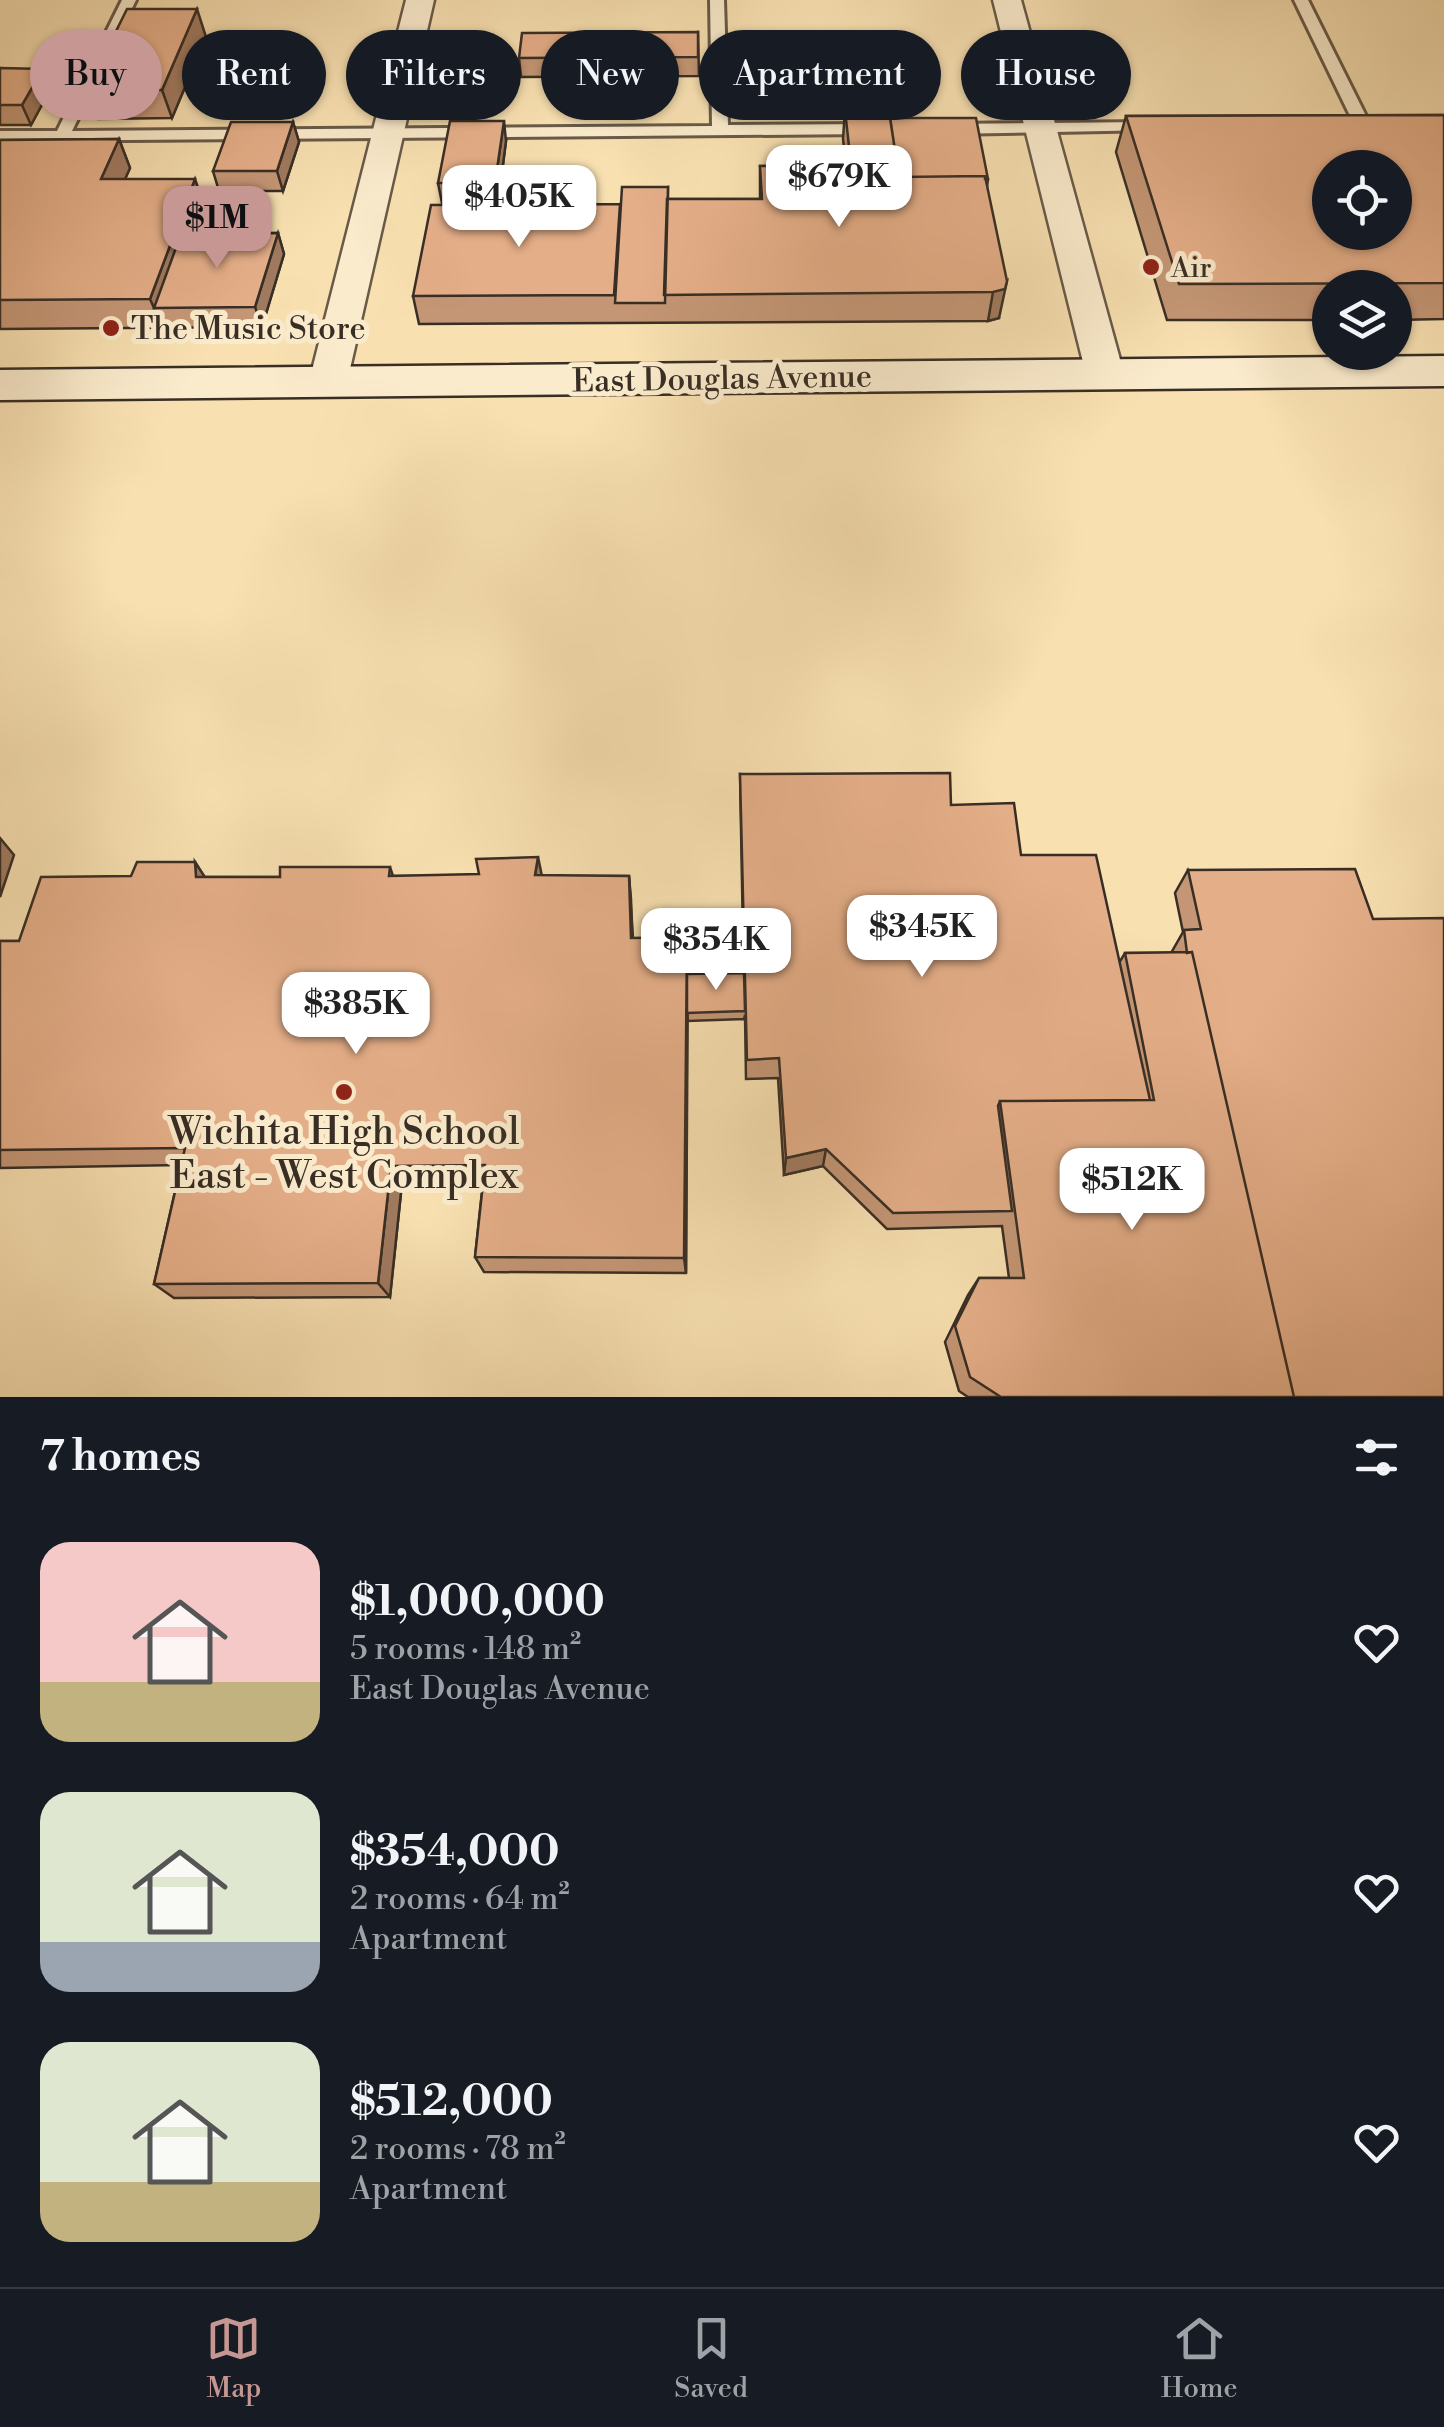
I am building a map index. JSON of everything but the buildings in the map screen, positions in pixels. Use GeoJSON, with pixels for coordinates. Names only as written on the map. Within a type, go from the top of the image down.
{"type":"FeatureCollection","features":[{"type":"Feature","properties":{"kind":"main road","name":"East Douglas Avenue"},"geometry":{"type":"LineString","coordinates":[[0,385],[1444,372]]}},
{"type":"Feature","properties":{"kind":"street"},"geometry":{"type":"LineString","coordinates":[[328,382],[420,0]]}},
{"type":"Feature","properties":{"kind":"street"},"geometry":{"type":"LineString","coordinates":[[1008,0],[1105,374]]}},
{"type":"Feature","properties":{"kind":"lane"},"geometry":{"type":"LineString","coordinates":[[62,136],[129,0]]}},
{"type":"Feature","properties":{"kind":"lane"},"geometry":{"type":"LineString","coordinates":[[717,0],[720,131]]}},
{"type":"Feature","properties":{"kind":"lane"},"geometry":{"type":"LineString","coordinates":[[1301,0],[1371,126],[1344,126]]}},
{"type":"Feature","properties":{"kind":"lane"},"geometry":{"type":"LineString","coordinates":[[937,129],[1173,127]]}},
{"type":"Feature","properties":{"kind":"lane"},"geometry":{"type":"LineString","coordinates":[[0,136],[897,129]]}},
{"type":"Feature","properties":{"kind":"place","name":"Air"},"geometry":{"type":"Point","coordinates":[1151,267]}},
{"type":"Feature","properties":{"kind":"place","name":"The Music Store"},"geometry":{"type":"Point","coordinates":[111,328]}},
{"type":"Feature","properties":{"kind":"place","name":"Wichita High School East - West Complex"},"geometry":{"type":"Point","coordinates":[344,1092]}}]}
